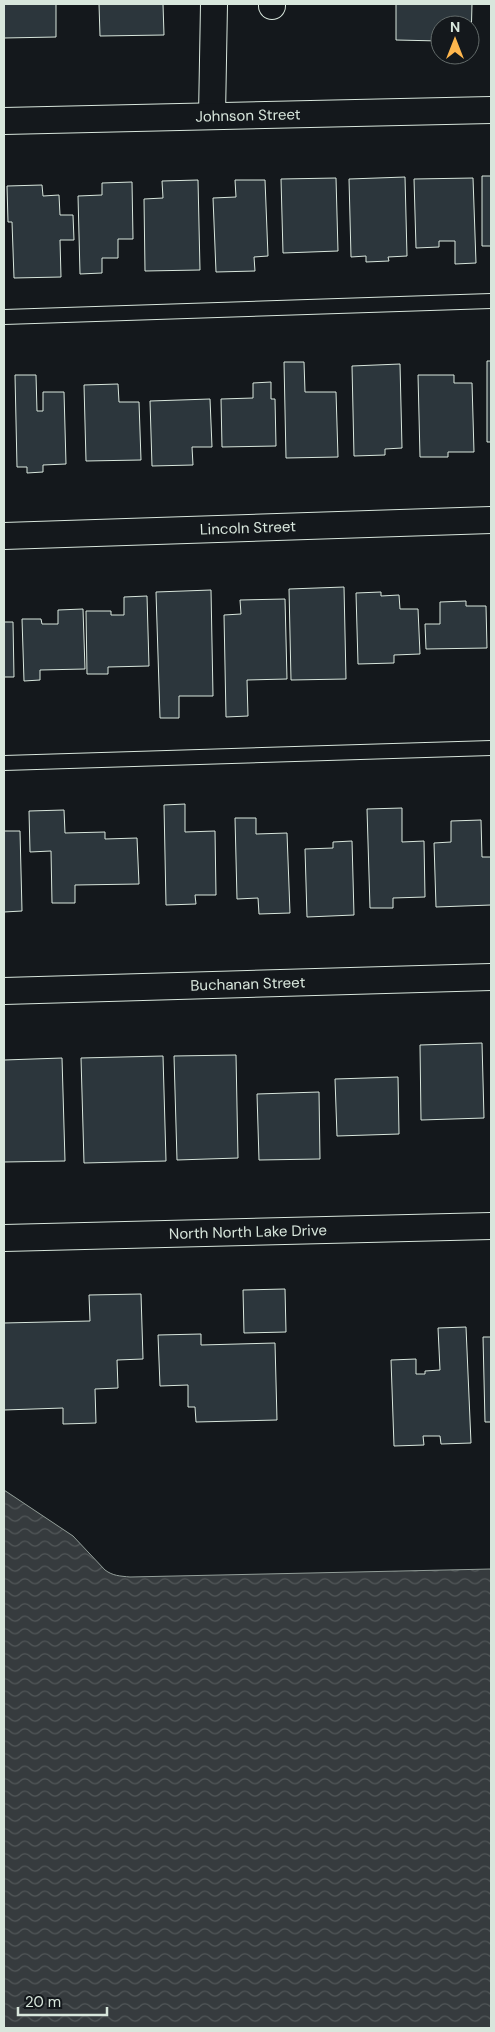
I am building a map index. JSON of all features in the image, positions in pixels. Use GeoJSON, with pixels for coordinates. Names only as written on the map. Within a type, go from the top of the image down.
{"type":"FeatureCollection","features":[{"type":"Feature","properties":{"kind":"street"},"geometry":{"type":"LineString","coordinates":[[212,116],[214,4]]}},
{"type":"Feature","properties":{"kind":"street","name":"Johnson Street"},"geometry":{"type":"LineString","coordinates":[[4,121],[491,110]]}},
{"type":"Feature","properties":{"kind":"street","name":"Lincoln Street"},"geometry":{"type":"LineString","coordinates":[[4,536],[491,520]]}},
{"type":"Feature","properties":{"kind":"street","name":"Buchanan Street"},"geometry":{"type":"LineString","coordinates":[[4,991],[491,977]]}},
{"type":"Feature","properties":{"kind":"street","name":"North North Lake Drive"},"geometry":{"type":"LineString","coordinates":[[4,1238],[491,1226]]}},
{"type":"Feature","properties":{"kind":"lane"},"geometry":{"type":"LineString","coordinates":[[4,317],[491,301]]}},
{"type":"Feature","properties":{"kind":"lane"},"geometry":{"type":"LineString","coordinates":[[4,763],[491,748]]}},
{"type":"Feature","properties":{"kind":"water"},"geometry":{"type":"Polygon","coordinates":[[[4,1490],[73,1536],[105,1570],[120,1576],[491,1569],[491,2028],[4,2028],[4,1490]]]}},
{"type":"Feature","properties":{"kind":"building"},"geometry":{"type":"Polygon","coordinates":[[[4,4],[56,4],[56,37],[4,38],[4,4]]]}},
{"type":"Feature","properties":{"kind":"building"},"geometry":{"type":"Polygon","coordinates":[[[99,4],[163,4],[164,35],[100,36],[99,4]]]}},
{"type":"Feature","properties":{"kind":"building"},"geometry":{"type":"Polygon","coordinates":[[[396,4],[472,4],[472,15],[430,15],[430,41],[396,40],[396,4]]]}},
{"type":"Feature","properties":{"kind":"building"},"geometry":{"type":"Polygon","coordinates":[[[482,176],[491,176],[491,246],[482,246],[482,176]]]}},
{"type":"Feature","properties":{"kind":"building"},"geometry":{"type":"Polygon","coordinates":[[[405,177],[407,256],[388,257],[389,261],[366,262],[366,256],[351,257],[349,179],[405,177]]]}},
{"type":"Feature","properties":{"kind":"building"},"geometry":{"type":"Polygon","coordinates":[[[336,178],[338,251],[283,253],[281,179],[336,178]]]}},
{"type":"Feature","properties":{"kind":"building"},"geometry":{"type":"Polygon","coordinates":[[[473,178],[476,263],[455,264],[455,241],[439,241],[439,247],[416,248],[414,179],[473,178]]]}},
{"type":"Feature","properties":{"kind":"building"},"geometry":{"type":"Polygon","coordinates":[[[198,180],[200,270],[145,271],[144,199],[163,198],[162,181],[198,180]]]}},
{"type":"Feature","properties":{"kind":"building"},"geometry":{"type":"Polygon","coordinates":[[[235,180],[265,180],[268,256],[254,257],[255,271],[216,272],[213,198],[236,197],[235,180]]]}},
{"type":"Feature","properties":{"kind":"building"},"geometry":{"type":"Polygon","coordinates":[[[132,182],[133,239],[118,239],[118,258],[102,258],[102,273],[80,274],[78,196],[102,195],[102,183],[132,182]]]}},
{"type":"Feature","properties":{"kind":"building"},"geometry":{"type":"Polygon","coordinates":[[[42,185],[43,196],[59,195],[60,215],[73,215],[74,240],[60,240],[61,277],[14,278],[12,222],[8,222],[7,186],[42,185]]]}},
{"type":"Feature","properties":{"kind":"building"},"geometry":{"type":"Polygon","coordinates":[[[487,361],[491,361],[491,442],[487,442],[487,361]]]}},
{"type":"Feature","properties":{"kind":"building"},"geometry":{"type":"Polygon","coordinates":[[[284,362],[304,362],[305,392],[336,392],[338,457],[286,458],[284,362]]]}},
{"type":"Feature","properties":{"kind":"building"},"geometry":{"type":"Polygon","coordinates":[[[400,364],[402,448],[385,449],[385,455],[354,456],[352,366],[400,364]]]}},
{"type":"Feature","properties":{"kind":"building"},"geometry":{"type":"Polygon","coordinates":[[[15,375],[36,375],[37,411],[43,411],[43,392],[64,392],[66,464],[43,465],[43,472],[27,473],[27,467],[17,467],[15,375]]]}},
{"type":"Feature","properties":{"kind":"building"},"geometry":{"type":"Polygon","coordinates":[[[418,375],[454,375],[454,383],[472,383],[474,452],[448,452],[448,457],[420,457],[418,375]]]}},
{"type":"Feature","properties":{"kind":"building"},"geometry":{"type":"Polygon","coordinates":[[[271,382],[271,399],[275,399],[276,446],[222,447],[221,399],[253,398],[253,383],[271,382]]]}},
{"type":"Feature","properties":{"kind":"building"},"geometry":{"type":"Polygon","coordinates":[[[118,384],[119,402],[139,402],[141,460],[86,461],[84,385],[118,384]]]}},
{"type":"Feature","properties":{"kind":"building"},"geometry":{"type":"Polygon","coordinates":[[[210,399],[212,447],[192,447],[193,465],[152,466],[150,401],[210,399]]]}},
{"type":"Feature","properties":{"kind":"building"},"geometry":{"type":"Polygon","coordinates":[[[344,587],[346,679],[291,680],[289,589],[344,587]]]}},
{"type":"Feature","properties":{"kind":"building"},"geometry":{"type":"Polygon","coordinates":[[[211,590],[213,696],[179,696],[179,718],[160,718],[156,592],[211,590]]]}},
{"type":"Feature","properties":{"kind":"building"},"geometry":{"type":"Polygon","coordinates":[[[381,592],[381,596],[399,595],[400,609],[418,609],[420,654],[394,655],[394,663],[358,664],[356,593],[381,592]]]}},
{"type":"Feature","properties":{"kind":"building"},"geometry":{"type":"Polygon","coordinates":[[[147,596],[149,666],[108,667],[108,674],[87,674],[86,611],[111,611],[111,615],[124,615],[124,597],[147,596]]]}},
{"type":"Feature","properties":{"kind":"building"},"geometry":{"type":"Polygon","coordinates":[[[285,599],[287,679],[247,680],[248,716],[226,717],[224,615],[241,614],[240,600],[285,599]]]}},
{"type":"Feature","properties":{"kind":"building"},"geometry":{"type":"Polygon","coordinates":[[[466,601],[466,606],[486,606],[487,648],[426,649],[425,624],[440,624],[440,602],[466,601]]]}},
{"type":"Feature","properties":{"kind":"building"},"geometry":{"type":"Polygon","coordinates":[[[83,609],[85,669],[40,670],[40,680],[24,681],[22,619],[41,619],[42,624],[58,624],[58,610],[83,609]]]}},
{"type":"Feature","properties":{"kind":"building"},"geometry":{"type":"Polygon","coordinates":[[[4,622],[13,622],[14,677],[4,677],[4,622]]]}},
{"type":"Feature","properties":{"kind":"building"},"geometry":{"type":"Polygon","coordinates":[[[185,804],[185,832],[215,831],[216,895],[195,895],[196,904],[166,905],[164,805],[185,804]]]}},
{"type":"Feature","properties":{"kind":"building"},"geometry":{"type":"Polygon","coordinates":[[[402,808],[402,842],[424,841],[425,897],[393,898],[393,908],[370,908],[367,809],[402,808]]]}},
{"type":"Feature","properties":{"kind":"building"},"geometry":{"type":"Polygon","coordinates":[[[64,810],[65,833],[105,832],[105,839],[137,838],[139,884],[75,885],[75,903],[52,903],[51,851],[30,852],[29,811],[64,810]]]}},
{"type":"Feature","properties":{"kind":"building"},"geometry":{"type":"Polygon","coordinates":[[[235,818],[256,818],[256,834],[287,833],[290,913],[259,914],[258,898],[237,899],[235,818]]]}},
{"type":"Feature","properties":{"kind":"building"},"geometry":{"type":"Polygon","coordinates":[[[481,820],[482,857],[491,857],[491,905],[436,907],[434,843],[451,842],[451,821],[481,820]]]}},
{"type":"Feature","properties":{"kind":"building"},"geometry":{"type":"Polygon","coordinates":[[[4,831],[20,831],[22,911],[4,912],[4,831]]]}},
{"type":"Feature","properties":{"kind":"building"},"geometry":{"type":"Polygon","coordinates":[[[352,841],[354,915],[307,917],[305,849],[333,848],[333,842],[352,841]]]}},
{"type":"Feature","properties":{"kind":"building"},"geometry":{"type":"Polygon","coordinates":[[[482,1043],[484,1118],[421,1120],[420,1045],[482,1043]]]}},
{"type":"Feature","properties":{"kind":"building"},"geometry":{"type":"Polygon","coordinates":[[[236,1055],[238,1158],[177,1160],[174,1056],[236,1055]]]}},
{"type":"Feature","properties":{"kind":"building"},"geometry":{"type":"Polygon","coordinates":[[[163,1056],[166,1161],[84,1163],[81,1058],[163,1056]]]}},
{"type":"Feature","properties":{"kind":"building"},"geometry":{"type":"Polygon","coordinates":[[[62,1058],[65,1161],[4,1162],[4,1060],[62,1058]]]}},
{"type":"Feature","properties":{"kind":"building"},"geometry":{"type":"Polygon","coordinates":[[[398,1077],[399,1134],[337,1136],[335,1079],[398,1077]]]}},
{"type":"Feature","properties":{"kind":"building"},"geometry":{"type":"Polygon","coordinates":[[[319,1092],[320,1159],[259,1160],[257,1094],[319,1092]]]}},
{"type":"Feature","properties":{"kind":"building"},"geometry":{"type":"Polygon","coordinates":[[[285,1289],[286,1332],[244,1333],[243,1290],[285,1289]]]}},
{"type":"Feature","properties":{"kind":"building"},"geometry":{"type":"Polygon","coordinates":[[[141,1294],[143,1359],[117,1360],[118,1388],[95,1389],[96,1423],[63,1424],[63,1408],[4,1410],[4,1323],[90,1321],[89,1295],[141,1294]]]}},
{"type":"Feature","properties":{"kind":"building"},"geometry":{"type":"Polygon","coordinates":[[[466,1327],[471,1443],[441,1444],[440,1436],[423,1436],[424,1445],[394,1446],[391,1360],[416,1359],[416,1374],[440,1370],[438,1328],[466,1327]]]}},
{"type":"Feature","properties":{"kind":"building"},"geometry":{"type":"Polygon","coordinates":[[[201,1334],[201,1345],[275,1343],[277,1420],[196,1422],[195,1407],[188,1407],[188,1385],[160,1386],[158,1335],[201,1334]]]}},
{"type":"Feature","properties":{"kind":"building"},"geometry":{"type":"Polygon","coordinates":[[[483,1337],[491,1337],[491,1422],[485,1422],[483,1337]]]}}]}
